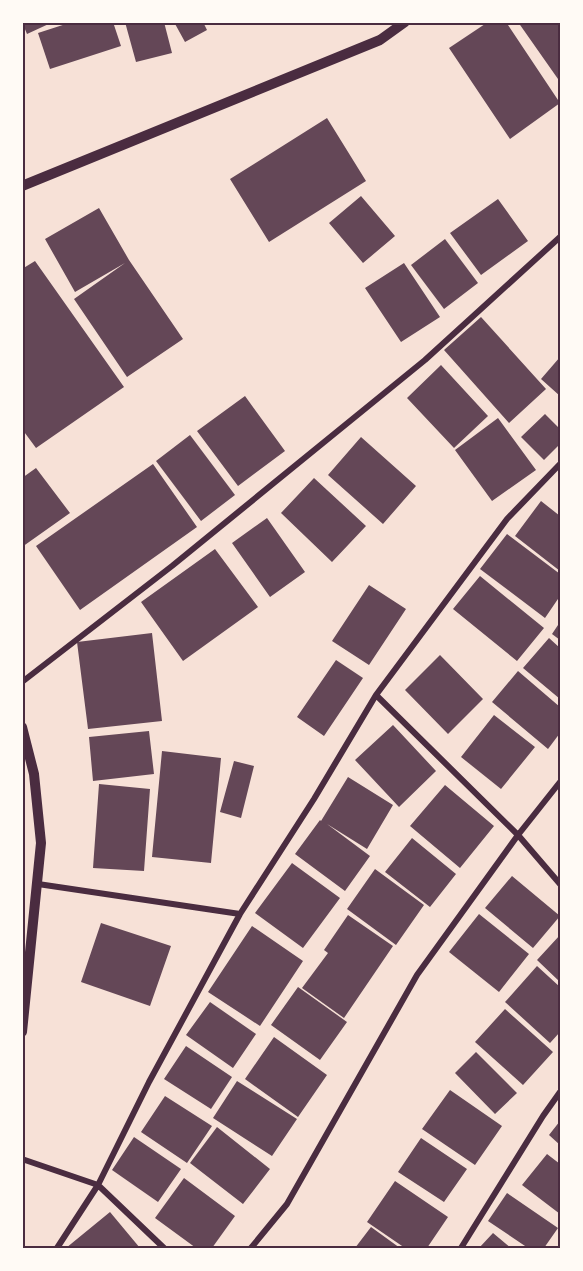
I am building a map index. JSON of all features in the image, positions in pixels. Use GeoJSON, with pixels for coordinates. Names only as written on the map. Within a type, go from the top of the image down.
{"type":"FeatureCollection","features":[{"type":"Feature","properties":{"kind":"street"},"geometry":{"type":"LineString","coordinates":[[22,186],[380,40],[405,22]]}},
{"type":"Feature","properties":{"kind":"street"},"geometry":{"type":"LineString","coordinates":[[22,682],[172,566],[425,360],[561,237]]}},
{"type":"Feature","properties":{"kind":"street"},"geometry":{"type":"LineString","coordinates":[[57,1248],[98,1185],[149,1082],[240,914],[314,799],[376,695],[507,519],[561,464]]}},
{"type":"Feature","properties":{"kind":"street"},"geometry":{"type":"LineString","coordinates":[[376,695],[518,835],[561,884]]}},
{"type":"Feature","properties":{"kind":"street"},"geometry":{"type":"LineString","coordinates":[[22,727],[34,774],[41,843],[22,1032]]}},
{"type":"Feature","properties":{"kind":"street"},"geometry":{"type":"LineString","coordinates":[[251,1248],[286,1204],[417,975],[518,835],[561,782]]}},
{"type":"Feature","properties":{"kind":"street"},"geometry":{"type":"LineString","coordinates":[[38,884],[240,914]]}},
{"type":"Feature","properties":{"kind":"street"},"geometry":{"type":"LineString","coordinates":[[461,1248],[543,1116],[561,1092]]}},
{"type":"Feature","properties":{"kind":"street"},"geometry":{"type":"LineString","coordinates":[[22,1159],[98,1185],[164,1248]]}},
{"type":"Feature","properties":{"kind":"building"},"geometry":{"type":"Polygon","coordinates":[[[22,22],[53,22],[27,34],[22,22]]]}},
{"type":"Feature","properties":{"kind":"building"},"geometry":{"type":"Polygon","coordinates":[[[72,22],[113,22],[121,46],[50,69],[38,33],[72,22]]]}},
{"type":"Feature","properties":{"kind":"building"},"geometry":{"type":"Polygon","coordinates":[[[125,22],[164,22],[172,53],[136,62],[125,22]]]}},
{"type":"Feature","properties":{"kind":"building"},"geometry":{"type":"Polygon","coordinates":[[[174,22],[203,22],[207,30],[185,42],[174,22]]]}},
{"type":"Feature","properties":{"kind":"building"},"geometry":{"type":"Polygon","coordinates":[[[488,22],[506,22],[560,103],[510,139],[449,48],[488,22]]]}},
{"type":"Feature","properties":{"kind":"building"},"geometry":{"type":"Polygon","coordinates":[[[518,22],[560,22],[560,77],[558,79],[518,22]]]}},
{"type":"Feature","properties":{"kind":"building"},"geometry":{"type":"Polygon","coordinates":[[[327,118],[366,181],[269,242],[230,179],[327,118]]]}},
{"type":"Feature","properties":{"kind":"building"},"geometry":{"type":"Polygon","coordinates":[[[361,196],[395,236],[363,263],[329,223],[361,196]]]}},
{"type":"Feature","properties":{"kind":"building"},"geometry":{"type":"Polygon","coordinates":[[[498,199],[528,241],[481,275],[450,233],[498,199]]]}},
{"type":"Feature","properties":{"kind":"building"},"geometry":{"type":"Polygon","coordinates":[[[99,208],[129,260],[183,339],[127,377],[74,299],[125,263],[75,292],[45,239],[99,208]]]}},
{"type":"Feature","properties":{"kind":"building"},"geometry":{"type":"Polygon","coordinates":[[[445,239],[478,283],[444,309],[411,265],[445,239]]]}},
{"type":"Feature","properties":{"kind":"building"},"geometry":{"type":"Polygon","coordinates":[[[35,261],[124,387],[36,448],[22,429],[22,269],[35,261]]]}},
{"type":"Feature","properties":{"kind":"building"},"geometry":{"type":"Polygon","coordinates":[[[404,263],[440,317],[401,342],[365,288],[404,263]]]}},
{"type":"Feature","properties":{"kind":"building"},"geometry":{"type":"Polygon","coordinates":[[[481,317],[546,389],[509,423],[444,350],[481,317]]]}},
{"type":"Feature","properties":{"kind":"building"},"geometry":{"type":"Polygon","coordinates":[[[560,357],[560,396],[541,379],[560,357]]]}},
{"type":"Feature","properties":{"kind":"building"},"geometry":{"type":"Polygon","coordinates":[[[441,365],[488,416],[454,448],[407,398],[441,365]]]}},
{"type":"Feature","properties":{"kind":"building"},"geometry":{"type":"Polygon","coordinates":[[[245,396],[285,451],[238,486],[197,431],[245,396]]]}},
{"type":"Feature","properties":{"kind":"building"},"geometry":{"type":"Polygon","coordinates":[[[545,414],[560,429],[560,444],[544,460],[521,437],[545,414]]]}},
{"type":"Feature","properties":{"kind":"building"},"geometry":{"type":"Polygon","coordinates":[[[498,418],[536,470],[492,501],[455,450],[498,418]]]}},
{"type":"Feature","properties":{"kind":"building"},"geometry":{"type":"Polygon","coordinates":[[[190,435],[235,495],[201,521],[156,461],[190,435]]]}},
{"type":"Feature","properties":{"kind":"building"},"geometry":{"type":"Polygon","coordinates":[[[361,437],[416,486],[383,524],[328,475],[361,437]]]}},
{"type":"Feature","properties":{"kind":"building"},"geometry":{"type":"Polygon","coordinates":[[[153,464],[197,527],[80,610],[36,546],[153,464]]]}},
{"type":"Feature","properties":{"kind":"building"},"geometry":{"type":"Polygon","coordinates":[[[36,468],[70,513],[22,547],[22,478],[36,468]]]}},
{"type":"Feature","properties":{"kind":"building"},"geometry":{"type":"Polygon","coordinates":[[[314,478],[366,526],[332,562],[281,513],[314,478]]]}},
{"type":"Feature","properties":{"kind":"building"},"geometry":{"type":"Polygon","coordinates":[[[541,501],[560,516],[560,571],[515,536],[541,501]]]}},
{"type":"Feature","properties":{"kind":"building"},"geometry":{"type":"Polygon","coordinates":[[[267,518],[305,572],[270,597],[232,543],[267,518]]]}},
{"type":"Feature","properties":{"kind":"building"},"geometry":{"type":"Polygon","coordinates":[[[507,534],[560,574],[560,596],[545,618],[480,569],[507,534]]]}},
{"type":"Feature","properties":{"kind":"building"},"geometry":{"type":"Polygon","coordinates":[[[215,549],[258,607],[183,661],[141,602],[215,549]]]}},
{"type":"Feature","properties":{"kind":"building"},"geometry":{"type":"Polygon","coordinates":[[[480,576],[544,628],[517,661],[453,609],[480,576]]]}},
{"type":"Feature","properties":{"kind":"building"},"geometry":{"type":"Polygon","coordinates":[[[369,585],[406,609],[369,665],[332,641],[369,585]]]}},
{"type":"Feature","properties":{"kind":"building"},"geometry":{"type":"Polygon","coordinates":[[[560,622],[560,640],[552,634],[560,622]]]}},
{"type":"Feature","properties":{"kind":"building"},"geometry":{"type":"Polygon","coordinates":[[[152,633],[162,721],[88,729],[77,642],[152,633]]]}},
{"type":"Feature","properties":{"kind":"building"},"geometry":{"type":"Polygon","coordinates":[[[549,638],[560,648],[560,699],[523,668],[549,638]]]}},
{"type":"Feature","properties":{"kind":"building"},"geometry":{"type":"Polygon","coordinates":[[[440,655],[483,699],[448,734],[405,690],[440,655]]]}},
{"type":"Feature","properties":{"kind":"building"},"geometry":{"type":"Polygon","coordinates":[[[336,660],[363,678],[324,736],[297,717],[336,660]]]}},
{"type":"Feature","properties":{"kind":"building"},"geometry":{"type":"Polygon","coordinates":[[[518,671],[560,707],[560,733],[548,749],[492,702],[518,671]]]}},
{"type":"Feature","properties":{"kind":"building"},"geometry":{"type":"Polygon","coordinates":[[[494,715],[535,747],[501,789],[461,757],[494,715]]]}},
{"type":"Feature","properties":{"kind":"building"},"geometry":{"type":"Polygon","coordinates":[[[393,725],[436,771],[399,807],[355,760],[393,725]]]}},
{"type":"Feature","properties":{"kind":"building"},"geometry":{"type":"Polygon","coordinates":[[[149,731],[154,774],[93,781],[89,737],[149,731]]]}},
{"type":"Feature","properties":{"kind":"building"},"geometry":{"type":"Polygon","coordinates":[[[162,751],[221,758],[211,863],[152,857],[162,751]]]}},
{"type":"Feature","properties":{"kind":"building"},"geometry":{"type":"Polygon","coordinates":[[[234,761],[254,766],[241,818],[220,812],[234,761]]]}},
{"type":"Feature","properties":{"kind":"building"},"geometry":{"type":"Polygon","coordinates":[[[348,777],[393,805],[367,849],[327,824],[370,856],[345,891],[295,854],[321,821],[348,777]]]}},
{"type":"Feature","properties":{"kind":"building"},"geometry":{"type":"Polygon","coordinates":[[[99,784],[150,789],[144,871],[93,868],[99,784]]]}},
{"type":"Feature","properties":{"kind":"building"},"geometry":{"type":"Polygon","coordinates":[[[445,785],[494,826],[460,868],[410,826],[445,785]]]}},
{"type":"Feature","properties":{"kind":"building"},"geometry":{"type":"Polygon","coordinates":[[[412,838],[456,874],[430,907],[385,872],[412,838]]]}},
{"type":"Feature","properties":{"kind":"building"},"geometry":{"type":"Polygon","coordinates":[[[292,863],[340,898],[303,948],[255,913],[292,863]]]}},
{"type":"Feature","properties":{"kind":"building"},"geometry":{"type":"Polygon","coordinates":[[[375,869],[424,905],[396,945],[347,909],[375,869]]]}},
{"type":"Feature","properties":{"kind":"building"},"geometry":{"type":"Polygon","coordinates":[[[512,876],[560,916],[533,948],[485,908],[512,876]]]}},
{"type":"Feature","properties":{"kind":"building"},"geometry":{"type":"Polygon","coordinates":[[[479,914],[529,954],[499,992],[449,952],[479,914]]]}},
{"type":"Feature","properties":{"kind":"building"},"geometry":{"type":"Polygon","coordinates":[[[348,915],[393,946],[344,1018],[302,988],[328,953],[324,950],[348,915]]]}},
{"type":"Feature","properties":{"kind":"building"},"geometry":{"type":"Polygon","coordinates":[[[101,923],[171,946],[150,1006],[81,982],[101,923]]]}},
{"type":"Feature","properties":{"kind":"building"},"geometry":{"type":"Polygon","coordinates":[[[252,926],[303,961],[260,1026],[208,992],[252,926]]]}},
{"type":"Feature","properties":{"kind":"building"},"geometry":{"type":"Polygon","coordinates":[[[560,935],[560,982],[537,960],[560,935]]]}},
{"type":"Feature","properties":{"kind":"building"},"geometry":{"type":"Polygon","coordinates":[[[537,966],[560,987],[560,1032],[550,1043],[505,1002],[537,966]]]}},
{"type":"Feature","properties":{"kind":"building"},"geometry":{"type":"Polygon","coordinates":[[[298,987],[347,1022],[320,1060],[271,1025],[298,987]]]}},
{"type":"Feature","properties":{"kind":"building"},"geometry":{"type":"Polygon","coordinates":[[[210,1002],[256,1034],[233,1068],[186,1035],[210,1002]]]}},
{"type":"Feature","properties":{"kind":"building"},"geometry":{"type":"Polygon","coordinates":[[[505,1009],[553,1052],[523,1085],[475,1042],[505,1009]]]}},
{"type":"Feature","properties":{"kind":"building"},"geometry":{"type":"Polygon","coordinates":[[[274,1037],[327,1075],[298,1117],[245,1079],[274,1037]]]}},
{"type":"Feature","properties":{"kind":"building"},"geometry":{"type":"Polygon","coordinates":[[[186,1046],[232,1077],[211,1109],[164,1079],[186,1046]]]}},
{"type":"Feature","properties":{"kind":"building"},"geometry":{"type":"Polygon","coordinates":[[[476,1052],[517,1093],[495,1114],[455,1073],[476,1052]]]}},
{"type":"Feature","properties":{"kind":"building"},"geometry":{"type":"Polygon","coordinates":[[[237,1081],[297,1119],[272,1156],[213,1118],[237,1081]]]}},
{"type":"Feature","properties":{"kind":"building"},"geometry":{"type":"Polygon","coordinates":[[[450,1090],[502,1126],[475,1165],[422,1129],[450,1090]]]}},
{"type":"Feature","properties":{"kind":"building"},"geometry":{"type":"Polygon","coordinates":[[[165,1096],[212,1126],[187,1163],[141,1132],[165,1096]]]}},
{"type":"Feature","properties":{"kind":"building"},"geometry":{"type":"Polygon","coordinates":[[[560,1121],[560,1145],[549,1135],[560,1121]]]}},
{"type":"Feature","properties":{"kind":"building"},"geometry":{"type":"Polygon","coordinates":[[[217,1127],[270,1169],[243,1204],[190,1163],[217,1127]]]}},
{"type":"Feature","properties":{"kind":"building"},"geometry":{"type":"Polygon","coordinates":[[[134,1137],[181,1169],[158,1202],[112,1170],[134,1137]]]}},
{"type":"Feature","properties":{"kind":"building"},"geometry":{"type":"Polygon","coordinates":[[[421,1138],[467,1169],[444,1202],[398,1172],[421,1138]]]}},
{"type":"Feature","properties":{"kind":"building"},"geometry":{"type":"Polygon","coordinates":[[[547,1154],[560,1164],[560,1214],[522,1185],[547,1154]]]}},
{"type":"Feature","properties":{"kind":"building"},"geometry":{"type":"Polygon","coordinates":[[[184,1178],[235,1216],[212,1248],[196,1248],[155,1218],[184,1178]]]}},
{"type":"Feature","properties":{"kind":"building"},"geometry":{"type":"Polygon","coordinates":[[[395,1181],[448,1217],[427,1248],[405,1248],[367,1222],[395,1181]]]}},
{"type":"Feature","properties":{"kind":"building"},"geometry":{"type":"Polygon","coordinates":[[[507,1193],[558,1228],[544,1248],[528,1248],[488,1221],[507,1193]]]}},
{"type":"Feature","properties":{"kind":"building"},"geometry":{"type":"Polygon","coordinates":[[[110,1212],[140,1248],[66,1248],[110,1212]]]}},
{"type":"Feature","properties":{"kind":"building"},"geometry":{"type":"Polygon","coordinates":[[[371,1227],[400,1248],[355,1248],[371,1227]]]}},
{"type":"Feature","properties":{"kind":"building"},"geometry":{"type":"Polygon","coordinates":[[[493,1233],[511,1248],[479,1248],[493,1233]]]}}]}
